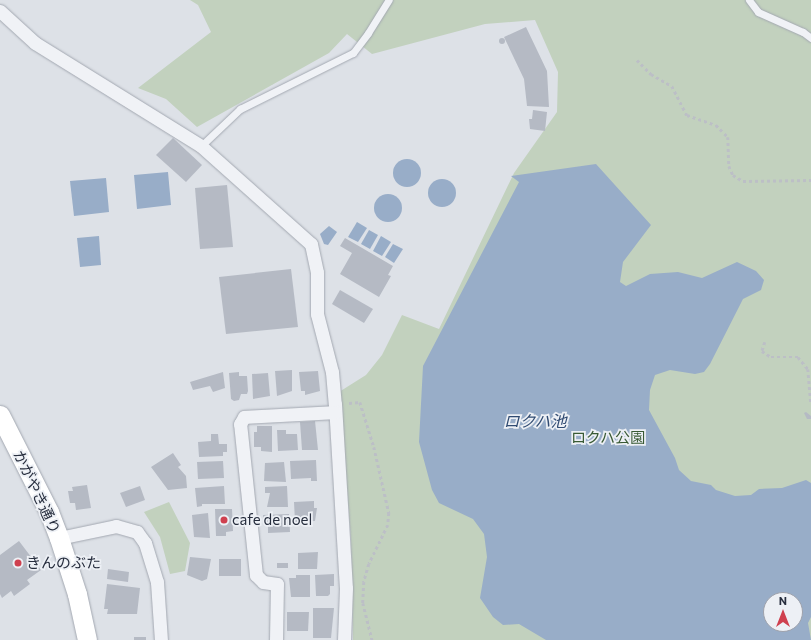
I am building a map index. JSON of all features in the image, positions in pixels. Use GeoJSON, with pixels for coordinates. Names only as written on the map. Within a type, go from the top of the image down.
{"type":"FeatureCollection","features":[{"type":"Feature","properties":{"kind":"street"},"geometry":{"type":"LineString","coordinates":[[0,10],[35,43],[201,146],[311,244],[317,272],[317,314],[332,372],[345,580],[344,640]]}},
{"type":"Feature","properties":{"kind":"street"},"geometry":{"type":"LineString","coordinates":[[276,640],[277,584],[263,582],[256,575],[240,424],[244,417],[335,408]]}},
{"type":"Feature","properties":{"kind":"street","name":"かがやき通り"},"geometry":{"type":"LineString","coordinates":[[0,415],[59,538],[77,594],[87,640]]}},
{"type":"Feature","properties":{"kind":"street"},"geometry":{"type":"LineString","coordinates":[[59,538],[116,526],[137,532],[145,543],[157,582],[161,640]]}},
{"type":"Feature","properties":{"kind":"lane"},"geometry":{"type":"LineString","coordinates":[[201,146],[240,109],[353,52],[368,33],[389,0]]}},
{"type":"Feature","properties":{"kind":"lane"},"geometry":{"type":"LineString","coordinates":[[749,0],[758,12],[803,32],[811,38]]}},
{"type":"Feature","properties":{"kind":"path"},"geometry":{"type":"LineString","coordinates":[[637,60],[651,74],[672,86],[687,115],[716,125],[728,137],[729,166],[733,175],[743,181],[811,180]]}},
{"type":"Feature","properties":{"kind":"path"},"geometry":{"type":"LineString","coordinates":[[765,342],[762,351],[771,357],[798,357],[808,369],[811,403]]}},
{"type":"Feature","properties":{"kind":"path"},"geometry":{"type":"LineString","coordinates":[[335,408],[360,402],[388,503],[388,525],[369,564],[364,582],[363,603],[372,640]]}},
{"type":"Feature","properties":{"kind":"green space","name":"ロクハ公園"},"geometry":{"type":"Polygon","coordinates":[[[190,0],[811,0],[811,640],[353,640],[351,540],[339,392],[366,375],[382,355],[402,315],[439,329],[514,173],[557,112],[558,72],[535,20],[485,24],[372,54],[347,34],[329,53],[197,127],[166,99],[138,88],[211,32],[198,5],[190,0]]]}},
{"type":"Feature","properties":{"kind":"green space"},"geometry":{"type":"Polygon","coordinates":[[[169,502],[190,543],[185,571],[170,574],[160,537],[144,512],[169,502]]]}},
{"type":"Feature","properties":{"kind":"water"},"geometry":{"type":"Polygon","coordinates":[[[407,159],[417,163],[421,173],[417,183],[407,187],[397,183],[393,173],[397,163],[407,159]]]}},
{"type":"Feature","properties":{"kind":"water","name":"ロクハ池"},"geometry":{"type":"Polygon","coordinates":[[[596,164],[651,225],[623,262],[620,282],[626,286],[650,274],[678,272],[702,278],[737,262],[756,271],[764,280],[761,290],[743,299],[710,364],[704,372],[695,374],[670,370],[655,375],[650,390],[649,410],[675,458],[679,470],[691,481],[711,485],[716,490],[735,496],[751,495],[759,489],[782,488],[806,480],[811,483],[811,617],[808,623],[811,640],[546,640],[519,624],[503,625],[493,617],[480,598],[487,557],[484,534],[473,519],[439,503],[432,490],[419,442],[423,366],[519,182],[511,176],[596,164]]]}},
{"type":"Feature","properties":{"kind":"water"},"geometry":{"type":"Polygon","coordinates":[[[168,172],[171,205],[137,209],[134,175],[168,172]]]}},
{"type":"Feature","properties":{"kind":"water"},"geometry":{"type":"Polygon","coordinates":[[[106,178],[109,212],[74,216],[70,181],[106,178]]]}},
{"type":"Feature","properties":{"kind":"water"},"geometry":{"type":"Polygon","coordinates":[[[442,179],[452,183],[456,193],[452,203],[442,207],[432,203],[428,193],[432,183],[442,179]]]}},
{"type":"Feature","properties":{"kind":"water"},"geometry":{"type":"Polygon","coordinates":[[[388,194],[398,198],[402,208],[398,218],[388,222],[378,218],[374,208],[378,198],[388,194]]]}},
{"type":"Feature","properties":{"kind":"water"},"geometry":{"type":"Polygon","coordinates":[[[357,222],[367,228],[358,242],[348,237],[357,222]]]}},
{"type":"Feature","properties":{"kind":"water"},"geometry":{"type":"Polygon","coordinates":[[[329,226],[337,232],[328,245],[324,244],[320,234],[329,226]]]}},
{"type":"Feature","properties":{"kind":"water"},"geometry":{"type":"Polygon","coordinates":[[[369,230],[378,235],[370,249],[361,244],[369,230]]]}},
{"type":"Feature","properties":{"kind":"water"},"geometry":{"type":"Polygon","coordinates":[[[99,236],[101,265],[80,267],[77,238],[99,236]]]}},
{"type":"Feature","properties":{"kind":"water"},"geometry":{"type":"Polygon","coordinates":[[[381,236],[391,242],[382,256],[373,251],[381,236]]]}},
{"type":"Feature","properties":{"kind":"water"},"geometry":{"type":"Polygon","coordinates":[[[393,244],[403,249],[394,263],[385,257],[393,244]]]}},
{"type":"Feature","properties":{"kind":"building"},"geometry":{"type":"Polygon","coordinates":[[[526,27],[547,71],[549,107],[527,106],[524,79],[504,37],[526,27]]]}},
{"type":"Feature","properties":{"kind":"building"},"geometry":{"type":"Polygon","coordinates":[[[502,38],[505,41],[502,44],[499,41],[502,38]]]}},
{"type":"Feature","properties":{"kind":"building"},"geometry":{"type":"Polygon","coordinates":[[[533,110],[547,112],[545,131],[530,129],[529,119],[532,119],[533,110]]]}},
{"type":"Feature","properties":{"kind":"building"},"geometry":{"type":"Polygon","coordinates":[[[173,138],[202,165],[186,182],[156,155],[173,138]]]}},
{"type":"Feature","properties":{"kind":"building"},"geometry":{"type":"Polygon","coordinates":[[[227,185],[233,247],[200,249],[195,188],[227,185]]]}},
{"type":"Feature","properties":{"kind":"building"},"geometry":{"type":"Polygon","coordinates":[[[345,238],[393,266],[388,275],[391,276],[379,297],[340,274],[352,253],[340,246],[345,238]]]}},
{"type":"Feature","properties":{"kind":"building"},"geometry":{"type":"Polygon","coordinates":[[[291,269],[298,327],[226,334],[219,277],[291,269]]]}},
{"type":"Feature","properties":{"kind":"building"},"geometry":{"type":"Polygon","coordinates":[[[340,290],[373,309],[364,323],[332,304],[340,290]]]}},
{"type":"Feature","properties":{"kind":"building"},"geometry":{"type":"Polygon","coordinates":[[[292,370],[292,391],[277,396],[275,371],[292,370]]]}},
{"type":"Feature","properties":{"kind":"building"},"geometry":{"type":"Polygon","coordinates":[[[318,371],[320,391],[305,395],[305,391],[301,391],[299,372],[318,371]]]}},
{"type":"Feature","properties":{"kind":"building"},"geometry":{"type":"Polygon","coordinates":[[[223,372],[225,388],[213,392],[210,386],[193,390],[190,382],[223,372]]]}},
{"type":"Feature","properties":{"kind":"building"},"geometry":{"type":"Polygon","coordinates":[[[239,372],[239,376],[247,376],[248,391],[247,394],[241,394],[239,400],[234,401],[231,399],[229,373],[239,372]]]}},
{"type":"Feature","properties":{"kind":"building"},"geometry":{"type":"Polygon","coordinates":[[[268,373],[270,396],[253,399],[252,374],[268,373]]]}},
{"type":"Feature","properties":{"kind":"building"},"geometry":{"type":"Polygon","coordinates":[[[806,412],[811,416],[811,419],[807,419],[804,413],[806,412]]]}},
{"type":"Feature","properties":{"kind":"building"},"geometry":{"type":"Polygon","coordinates":[[[315,421],[318,450],[302,450],[300,422],[315,421]]]}},
{"type":"Feature","properties":{"kind":"building"},"geometry":{"type":"Polygon","coordinates":[[[257,426],[272,426],[272,452],[261,451],[261,447],[254,447],[254,432],[257,432],[257,426]]]}},
{"type":"Feature","properties":{"kind":"building"},"geometry":{"type":"Polygon","coordinates":[[[277,430],[286,430],[286,434],[297,434],[298,450],[278,451],[277,430]]]}},
{"type":"Feature","properties":{"kind":"building"},"geometry":{"type":"Polygon","coordinates":[[[211,434],[218,434],[219,444],[227,444],[227,452],[223,452],[223,456],[199,457],[198,442],[211,441],[211,434]]]}},
{"type":"Feature","properties":{"kind":"building"},"geometry":{"type":"Polygon","coordinates":[[[173,453],[181,465],[178,467],[186,476],[187,488],[168,490],[151,467],[173,453]]]}},
{"type":"Feature","properties":{"kind":"building"},"geometry":{"type":"Polygon","coordinates":[[[316,460],[317,481],[311,481],[311,478],[291,479],[290,461],[316,460]]]}},
{"type":"Feature","properties":{"kind":"building"},"geometry":{"type":"Polygon","coordinates":[[[223,461],[224,478],[198,479],[197,462],[223,461]]]}},
{"type":"Feature","properties":{"kind":"building"},"geometry":{"type":"Polygon","coordinates":[[[284,462],[286,482],[264,481],[265,463],[284,462]]]}},
{"type":"Feature","properties":{"kind":"building"},"geometry":{"type":"Polygon","coordinates":[[[87,485],[91,508],[76,510],[75,503],[70,503],[68,491],[73,491],[72,487],[87,485]]]}},
{"type":"Feature","properties":{"kind":"building"},"geometry":{"type":"Polygon","coordinates":[[[140,486],[145,500],[126,507],[120,493],[140,486]]]}},
{"type":"Feature","properties":{"kind":"building"},"geometry":{"type":"Polygon","coordinates":[[[224,486],[225,504],[202,504],[202,506],[197,507],[195,488],[224,486]]]}},
{"type":"Feature","properties":{"kind":"building"},"geometry":{"type":"Polygon","coordinates":[[[287,486],[288,507],[267,507],[270,493],[265,493],[265,487],[287,486]]]}},
{"type":"Feature","properties":{"kind":"building"},"geometry":{"type":"Polygon","coordinates":[[[314,501],[314,508],[317,508],[315,521],[295,522],[294,502],[314,501]]]}},
{"type":"Feature","properties":{"kind":"building","name":"cafe de noel"},"geometry":{"type":"Polygon","coordinates":[[[215,509],[232,509],[233,531],[226,532],[226,536],[216,536],[215,509]]]}},
{"type":"Feature","properties":{"kind":"building"},"geometry":{"type":"Polygon","coordinates":[[[208,513],[210,538],[194,537],[192,515],[208,513]]]}},
{"type":"Feature","properties":{"kind":"building"},"geometry":{"type":"Polygon","coordinates":[[[289,514],[290,532],[268,533],[268,523],[264,524],[263,515],[289,514]]]}},
{"type":"Feature","properties":{"kind":"building","name":"きんのぶた"},"geometry":{"type":"Polygon","coordinates":[[[19,541],[41,570],[27,580],[30,584],[14,596],[11,591],[2,598],[0,594],[0,555],[19,541]]]}},
{"type":"Feature","properties":{"kind":"building"},"geometry":{"type":"Polygon","coordinates":[[[318,552],[317,569],[298,569],[298,553],[318,552]]]}},
{"type":"Feature","properties":{"kind":"building"},"geometry":{"type":"Polygon","coordinates":[[[190,557],[211,559],[207,579],[202,581],[187,575],[190,557]]]}},
{"type":"Feature","properties":{"kind":"building"},"geometry":{"type":"Polygon","coordinates":[[[219,559],[241,559],[241,576],[219,576],[219,559]]]}},
{"type":"Feature","properties":{"kind":"building"},"geometry":{"type":"Polygon","coordinates":[[[277,563],[288,563],[288,568],[277,568],[277,563]]]}},
{"type":"Feature","properties":{"kind":"building"},"geometry":{"type":"Polygon","coordinates":[[[108,569],[129,572],[128,582],[107,579],[108,569]]]}},
{"type":"Feature","properties":{"kind":"building"},"geometry":{"type":"Polygon","coordinates":[[[334,574],[334,586],[330,586],[330,594],[328,596],[316,596],[315,575],[334,574]]]}},
{"type":"Feature","properties":{"kind":"building"},"geometry":{"type":"Polygon","coordinates":[[[296,575],[310,575],[310,597],[291,597],[289,578],[296,578],[296,575]]]}},
{"type":"Feature","properties":{"kind":"building"},"geometry":{"type":"Polygon","coordinates":[[[107,584],[140,588],[137,614],[107,614],[108,609],[104,609],[107,584]]]}},
{"type":"Feature","properties":{"kind":"building"},"geometry":{"type":"Polygon","coordinates":[[[313,608],[334,608],[331,638],[313,638],[313,608]]]}},
{"type":"Feature","properties":{"kind":"building"},"geometry":{"type":"Polygon","coordinates":[[[287,612],[309,612],[308,631],[287,631],[287,612]]]}},
{"type":"Feature","properties":{"kind":"building"},"geometry":{"type":"Polygon","coordinates":[[[134,637],[146,637],[146,640],[134,640],[134,637]]]}},
{"type":"Feature","properties":{"kind":"place","name":"cafe de noel"},"geometry":{"type":"Point","coordinates":[224,520]}},
{"type":"Feature","properties":{"kind":"place","name":"きんのぶた"},"geometry":{"type":"Point","coordinates":[18,563]}}]}
